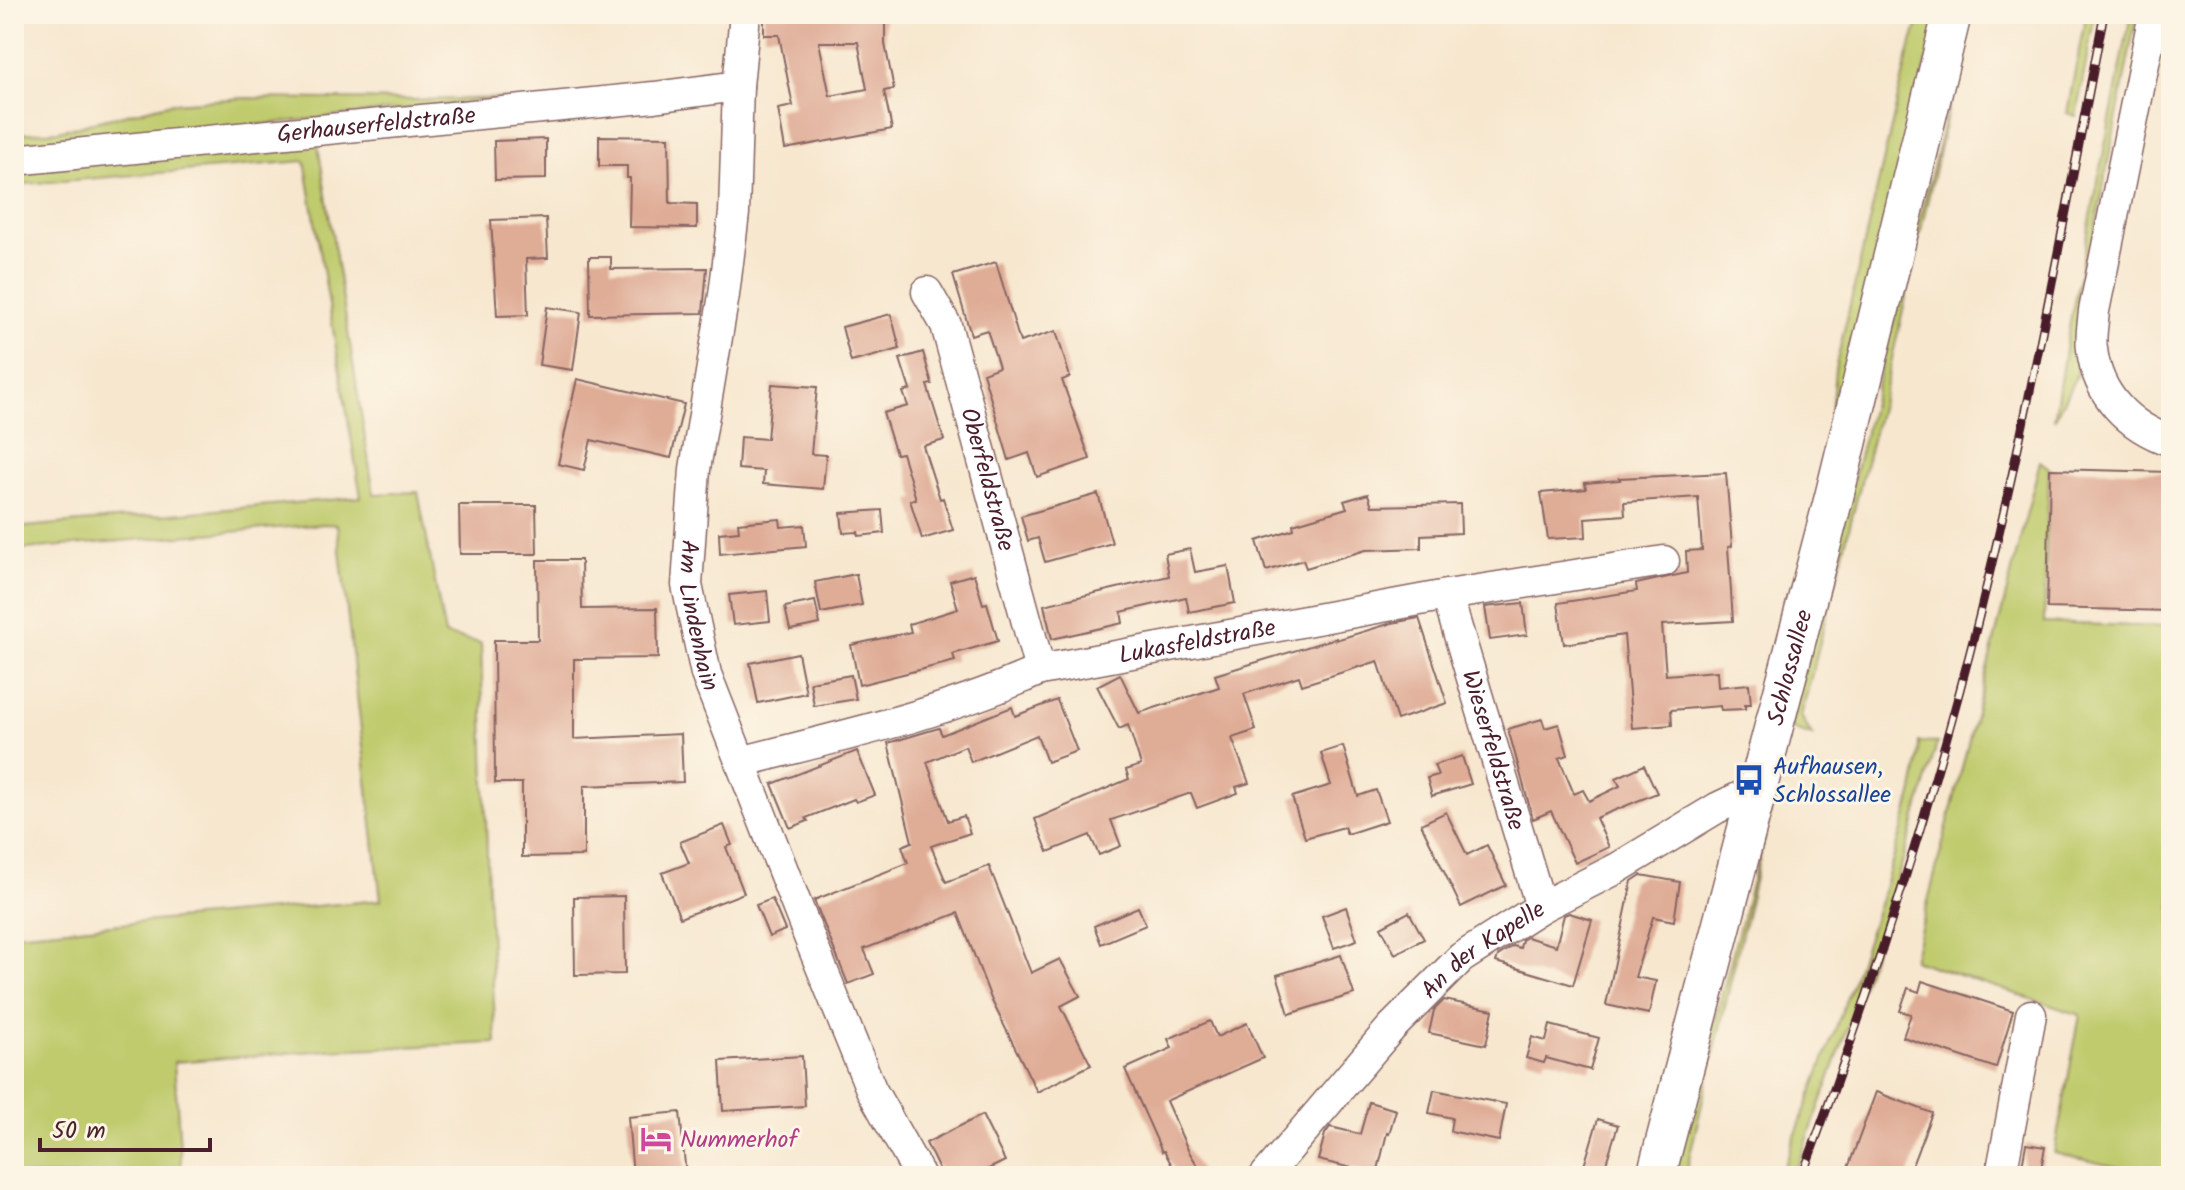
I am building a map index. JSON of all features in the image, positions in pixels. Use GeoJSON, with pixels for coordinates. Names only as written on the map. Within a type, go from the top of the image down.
{"type":"FeatureCollection","features":[{"type":"Feature","properties":{"kind":"main road","name":"Schlossallee"},"geometry":{"type":"LineString","coordinates":[[1656,1176],[1834,497],[1952,14]]}},
{"type":"Feature","properties":{"kind":"street","name":"Am Lindenhain"},"geometry":{"type":"LineString","coordinates":[[745,14],[738,86],[734,213],[724,295],[695,469],[687,585],[706,674],[740,762],[871,1089],[920,1176]]}},
{"type":"Feature","properties":{"kind":"street"},"geometry":{"type":"LineString","coordinates":[[2154,14],[2094,311],[2091,348],[2098,373],[2116,406],[2134,424],[2171,441]]}},
{"type":"Feature","properties":{"kind":"street","name":"Gerhauserfeldstraße"},"geometry":{"type":"LineString","coordinates":[[14,160],[654,97],[738,86]]}},
{"type":"Feature","properties":{"kind":"street","name":"Oberfeldstraße"},"geometry":{"type":"LineString","coordinates":[[927,292],[946,325],[1040,670]]}},
{"type":"Feature","properties":{"kind":"street","name":"Lukasfeldstraße"},"geometry":{"type":"LineString","coordinates":[[740,762],[891,724],[1000,688],[1040,670],[1447,595],[1664,561]]}},
{"type":"Feature","properties":{"kind":"street","name":"Wieserfeldstraße"},"geometry":{"type":"LineString","coordinates":[[1447,595],[1541,907]]}},
{"type":"Feature","properties":{"kind":"street","name":"An der Kapelle"},"geometry":{"type":"LineString","coordinates":[[1265,1176],[1391,1028],[1461,958],[1541,907],[1616,869],[1717,808],[1755,790]]}},
{"type":"Feature","properties":{"kind":"street"},"geometry":{"type":"LineString","coordinates":[[2007,1176],[2001,1175],[2031,1015]]}},
{"type":"Feature","properties":{"kind":"green space"},"geometry":{"type":"Polygon","coordinates":[[[1921,14],[1939,14],[1827,459],[1835,369],[1908,55],[1921,14]]]}},
{"type":"Feature","properties":{"kind":"green space"},"geometry":{"type":"Polygon","coordinates":[[[2086,14],[2095,14],[2076,116],[2067,113],[2086,14]]]}},
{"type":"Feature","properties":{"kind":"green space"},"geometry":{"type":"Polygon","coordinates":[[[2131,14],[2137,14],[2077,321],[2077,374],[2054,420],[2066,343],[2131,14]]]}},
{"type":"Feature","properties":{"kind":"green space"},"geometry":{"type":"Polygon","coordinates":[[[1954,84],[1887,381],[1801,716],[1812,736],[1790,728],[1954,84]]]}},
{"type":"Feature","properties":{"kind":"green space"},"geometry":{"type":"Polygon","coordinates":[[[245,98],[506,98],[14,151],[14,134],[58,131],[172,103],[245,98]]]}},
{"type":"Feature","properties":{"kind":"green space"},"geometry":{"type":"Polygon","coordinates":[[[317,139],[374,494],[418,492],[445,635],[481,643],[496,1043],[328,1050],[174,1062],[182,1176],[14,1176],[14,934],[381,900],[337,525],[14,550],[14,528],[361,497],[305,161],[14,185],[14,171],[317,139]]]}},
{"type":"Feature","properties":{"kind":"green space"},"geometry":{"type":"Polygon","coordinates":[[[2040,461],[2049,468],[2044,623],[2171,627],[2171,1176],[2157,1176],[2054,1153],[2080,1015],[1913,960],[2040,461]]]}},
{"type":"Feature","properties":{"kind":"green space"},"geometry":{"type":"Polygon","coordinates":[[[1919,742],[1937,743],[1888,907],[1794,1176],[1780,1176],[1879,905],[1910,805],[1919,742]]]}},
{"type":"Feature","properties":{"kind":"green space"},"geometry":{"type":"Polygon","coordinates":[[[1774,797],[1685,1176],[1674,1176],[1774,797]]]}},
{"type":"Feature","properties":{"kind":"building"},"geometry":{"type":"Polygon","coordinates":[[[764,14],[885,14],[885,44],[894,89],[884,91],[892,129],[785,149],[778,109],[793,106],[779,35],[764,35],[764,14]],[[819,42],[830,96],[867,89],[858,42],[819,42]]]}},
{"type":"Feature","properties":{"kind":"building"},"geometry":{"type":"Polygon","coordinates":[[[599,136],[669,137],[670,203],[697,204],[697,228],[629,227],[630,178],[627,178],[627,166],[599,166],[599,136]]]}},
{"type":"Feature","properties":{"kind":"building"},"geometry":{"type":"Polygon","coordinates":[[[546,139],[546,179],[495,180],[494,141],[546,139]]]}},
{"type":"Feature","properties":{"kind":"building"},"geometry":{"type":"Polygon","coordinates":[[[546,218],[548,258],[526,259],[528,315],[497,316],[491,220],[546,218]]]}},
{"type":"Feature","properties":{"kind":"building"},"geometry":{"type":"Polygon","coordinates":[[[589,257],[611,257],[611,269],[707,268],[703,313],[590,315],[589,257]]]}},
{"type":"Feature","properties":{"kind":"building"},"geometry":{"type":"Polygon","coordinates":[[[996,262],[1020,342],[1056,331],[1070,377],[1062,380],[1090,459],[1037,477],[1029,453],[1009,460],[983,373],[999,367],[987,330],[971,335],[953,275],[996,262]]]}},
{"type":"Feature","properties":{"kind":"building"},"geometry":{"type":"Polygon","coordinates":[[[547,307],[581,312],[573,370],[539,365],[547,307]]]}},
{"type":"Feature","properties":{"kind":"building"},"geometry":{"type":"Polygon","coordinates":[[[891,314],[900,349],[851,362],[842,327],[891,314]]]}},
{"type":"Feature","properties":{"kind":"building"},"geometry":{"type":"Polygon","coordinates":[[[923,352],[932,384],[927,385],[944,440],[923,446],[953,530],[922,539],[910,500],[916,499],[902,453],[896,454],[883,413],[908,406],[903,392],[910,390],[900,359],[923,352]]]}},
{"type":"Feature","properties":{"kind":"building"},"geometry":{"type":"Polygon","coordinates":[[[577,379],[684,404],[671,458],[591,440],[584,470],[558,464],[577,379]]]}},
{"type":"Feature","properties":{"kind":"building"},"geometry":{"type":"Polygon","coordinates":[[[772,384],[817,387],[811,454],[826,455],[823,489],[763,484],[764,471],[738,469],[740,437],[767,439],[772,384]]]}},
{"type":"Feature","properties":{"kind":"building"},"geometry":{"type":"Polygon","coordinates":[[[2050,469],[2171,472],[2171,611],[2047,608],[2050,469]]]}},
{"type":"Feature","properties":{"kind":"building"},"geometry":{"type":"Polygon","coordinates":[[[1726,473],[1732,546],[1728,547],[1733,621],[1662,625],[1666,675],[1717,671],[1718,687],[1749,684],[1751,704],[1745,704],[1745,709],[1721,710],[1720,706],[1671,710],[1672,725],[1632,728],[1624,635],[1564,644],[1558,603],[1637,591],[1636,584],[1687,573],[1686,551],[1702,550],[1698,497],[1624,502],[1625,515],[1585,518],[1586,537],[1548,539],[1541,493],[1586,489],[1585,483],[1619,478],[1726,473]]]}},
{"type":"Feature","properties":{"kind":"building"},"geometry":{"type":"Polygon","coordinates":[[[1098,494],[1112,543],[1045,562],[1038,538],[1028,541],[1021,516],[1098,494]]]}},
{"type":"Feature","properties":{"kind":"building"},"geometry":{"type":"Polygon","coordinates":[[[1368,494],[1372,506],[1460,504],[1461,533],[1421,535],[1421,548],[1366,550],[1306,568],[1303,560],[1266,571],[1257,541],[1294,529],[1293,524],[1347,508],[1344,501],[1368,494]]]}},
{"type":"Feature","properties":{"kind":"building"},"geometry":{"type":"Polygon","coordinates":[[[459,505],[536,505],[537,554],[460,554],[459,505]]]}},
{"type":"Feature","properties":{"kind":"building"},"geometry":{"type":"Polygon","coordinates":[[[882,510],[884,533],[859,536],[858,532],[843,533],[841,513],[882,510]]]}},
{"type":"Feature","properties":{"kind":"building"},"geometry":{"type":"Polygon","coordinates":[[[780,519],[781,527],[804,525],[806,546],[720,554],[719,533],[739,531],[738,523],[780,519]]]}},
{"type":"Feature","properties":{"kind":"building"},"geometry":{"type":"Polygon","coordinates":[[[1190,549],[1195,572],[1228,566],[1235,603],[1189,612],[1186,597],[1121,612],[1123,623],[1052,639],[1044,605],[1169,576],[1165,554],[1190,549]]]}},
{"type":"Feature","properties":{"kind":"building"},"geometry":{"type":"Polygon","coordinates":[[[537,560],[581,560],[582,609],[657,608],[658,658],[574,659],[574,739],[681,734],[683,782],[584,786],[584,856],[522,857],[522,783],[495,783],[494,640],[538,640],[537,560]]]}},
{"type":"Feature","properties":{"kind":"building"},"geometry":{"type":"Polygon","coordinates":[[[856,574],[862,605],[821,613],[815,582],[856,574]]]}},
{"type":"Feature","properties":{"kind":"building"},"geometry":{"type":"Polygon","coordinates":[[[974,574],[983,604],[987,603],[998,641],[953,654],[955,661],[859,685],[851,645],[911,632],[909,624],[958,609],[950,581],[974,574]]]}},
{"type":"Feature","properties":{"kind":"building"},"geometry":{"type":"Polygon","coordinates":[[[767,591],[770,621],[733,625],[729,595],[767,591]]]}},
{"type":"Feature","properties":{"kind":"building"},"geometry":{"type":"Polygon","coordinates":[[[815,601],[820,624],[790,630],[785,607],[815,601]]]}},
{"type":"Feature","properties":{"kind":"building"},"geometry":{"type":"Polygon","coordinates":[[[1523,603],[1527,635],[1490,640],[1485,607],[1523,603]]]}},
{"type":"Feature","properties":{"kind":"building"},"geometry":{"type":"Polygon","coordinates":[[[1419,618],[1447,703],[1397,720],[1378,661],[1302,685],[1299,676],[1244,694],[1256,730],[1232,738],[1249,783],[1236,787],[1238,793],[1197,808],[1191,793],[1111,820],[1121,846],[1099,855],[1090,835],[1048,852],[1035,819],[1129,779],[1126,770],[1141,765],[1128,725],[1119,729],[1097,686],[1120,674],[1139,713],[1219,687],[1215,675],[1336,638],[1419,618]]]}},
{"type":"Feature","properties":{"kind":"building"},"geometry":{"type":"Polygon","coordinates":[[[798,653],[806,693],[758,703],[750,663],[798,653]]]}},
{"type":"Feature","properties":{"kind":"building"},"geometry":{"type":"Polygon","coordinates":[[[851,675],[856,699],[814,706],[810,682],[851,675]]]}},
{"type":"Feature","properties":{"kind":"building"},"geometry":{"type":"Polygon","coordinates":[[[1057,700],[1077,751],[1047,762],[1037,735],[971,762],[965,746],[927,762],[948,821],[964,816],[970,833],[931,846],[946,882],[989,866],[1031,973],[1060,959],[1080,996],[1061,1006],[1091,1065],[1037,1092],[992,1001],[958,913],[864,949],[874,974],[848,984],[814,900],[908,863],[902,846],[912,842],[888,743],[939,728],[942,735],[1012,707],[1015,716],[1057,700]]]}},
{"type":"Feature","properties":{"kind":"building"},"geometry":{"type":"Polygon","coordinates":[[[1542,719],[1545,728],[1559,724],[1568,755],[1559,758],[1574,794],[1583,790],[1589,801],[1620,786],[1616,778],[1644,765],[1657,793],[1596,818],[1609,847],[1575,863],[1551,811],[1533,819],[1508,729],[1542,719]]]}},
{"type":"Feature","properties":{"kind":"building"},"geometry":{"type":"Polygon","coordinates":[[[1343,746],[1358,796],[1376,790],[1387,821],[1347,834],[1344,827],[1305,838],[1292,797],[1331,785],[1321,753],[1343,746]]]}},
{"type":"Feature","properties":{"kind":"building"},"geometry":{"type":"Polygon","coordinates":[[[857,751],[875,795],[856,802],[854,799],[806,818],[808,821],[790,828],[772,784],[857,751]]]}},
{"type":"Feature","properties":{"kind":"building"},"geometry":{"type":"Polygon","coordinates":[[[1462,756],[1471,784],[1432,796],[1427,778],[1438,775],[1434,765],[1462,756]]]}},
{"type":"Feature","properties":{"kind":"building"},"geometry":{"type":"Polygon","coordinates":[[[1446,812],[1467,855],[1487,845],[1506,885],[1461,907],[1421,824],[1446,812]]]}},
{"type":"Feature","properties":{"kind":"building"},"geometry":{"type":"Polygon","coordinates":[[[724,825],[732,845],[726,847],[744,893],[680,918],[662,873],[689,863],[680,842],[724,825]]]}},
{"type":"Feature","properties":{"kind":"building"},"geometry":{"type":"Polygon","coordinates":[[[1641,875],[1680,882],[1674,921],[1653,917],[1635,977],[1656,981],[1649,1014],[1606,1005],[1632,881],[1641,875]]]}},
{"type":"Feature","properties":{"kind":"building"},"geometry":{"type":"Polygon","coordinates":[[[624,896],[625,974],[575,975],[574,897],[624,896]]]}},
{"type":"Feature","properties":{"kind":"building"},"geometry":{"type":"Polygon","coordinates":[[[772,899],[785,930],[769,937],[756,905],[772,899]]]}},
{"type":"Feature","properties":{"kind":"building"},"geometry":{"type":"Polygon","coordinates":[[[1138,907],[1146,925],[1101,944],[1094,926],[1138,907]]]}},
{"type":"Feature","properties":{"kind":"building"},"geometry":{"type":"Polygon","coordinates":[[[1346,907],[1357,940],[1334,948],[1322,916],[1346,907]]]}},
{"type":"Feature","properties":{"kind":"building"},"geometry":{"type":"Polygon","coordinates":[[[1409,912],[1424,939],[1395,954],[1381,927],[1409,912]]]}},
{"type":"Feature","properties":{"kind":"building"},"geometry":{"type":"Polygon","coordinates":[[[1569,913],[1592,920],[1573,985],[1496,962],[1498,956],[1513,946],[1520,948],[1522,940],[1527,937],[1556,946],[1564,915],[1569,913]]]}},
{"type":"Feature","properties":{"kind":"building"},"geometry":{"type":"Polygon","coordinates":[[[1341,955],[1354,994],[1289,1014],[1277,975],[1341,955]]]}},
{"type":"Feature","properties":{"kind":"building"},"geometry":{"type":"Polygon","coordinates":[[[1922,981],[2013,1011],[1996,1068],[1903,1037],[1911,1014],[1900,1011],[1904,999],[1908,988],[1919,992],[1922,981]]]}},
{"type":"Feature","properties":{"kind":"building"},"geometry":{"type":"Polygon","coordinates":[[[1444,1000],[1493,1010],[1486,1045],[1429,1033],[1434,1010],[1444,1000]]]}},
{"type":"Feature","properties":{"kind":"building"},"geometry":{"type":"Polygon","coordinates":[[[1210,1021],[1217,1037],[1247,1023],[1263,1058],[1166,1101],[1188,1150],[1204,1176],[1178,1176],[1162,1152],[1125,1069],[1172,1048],[1168,1039],[1210,1021]]]}},
{"type":"Feature","properties":{"kind":"building"},"geometry":{"type":"Polygon","coordinates":[[[1550,1025],[1599,1038],[1590,1070],[1546,1058],[1544,1063],[1526,1058],[1532,1037],[1546,1041],[1550,1025]]]}},
{"type":"Feature","properties":{"kind":"building"},"geometry":{"type":"Polygon","coordinates":[[[802,1056],[805,1106],[723,1111],[720,1061],[802,1056]]]}},
{"type":"Feature","properties":{"kind":"building"},"geometry":{"type":"Polygon","coordinates":[[[1434,1090],[1506,1104],[1499,1141],[1450,1131],[1452,1118],[1429,1113],[1434,1090]]]}},
{"type":"Feature","properties":{"kind":"building"},"geometry":{"type":"Polygon","coordinates":[[[1876,1092],[1932,1113],[1908,1176],[1845,1176],[1876,1092]]]}},
{"type":"Feature","properties":{"kind":"building"},"geometry":{"type":"Polygon","coordinates":[[[1369,1102],[1396,1110],[1377,1174],[1318,1160],[1330,1127],[1360,1134],[1369,1102]]]}},
{"type":"Feature","properties":{"kind":"building","name":"Nummerhof"},"geometry":{"type":"Polygon","coordinates":[[[680,1112],[686,1176],[633,1176],[628,1117],[680,1112]]]}},
{"type":"Feature","properties":{"kind":"building"},"geometry":{"type":"Polygon","coordinates":[[[982,1115],[1005,1161],[974,1176],[942,1176],[926,1143],[982,1115]]]}},
{"type":"Feature","properties":{"kind":"building"},"geometry":{"type":"Polygon","coordinates":[[[1598,1119],[1618,1125],[1602,1176],[1581,1176],[1598,1119]]]}},
{"type":"Feature","properties":{"kind":"building"},"geometry":{"type":"Polygon","coordinates":[[[2026,1144],[2045,1147],[2041,1169],[2022,1166],[2026,1144]]]}},
{"type":"Feature","properties":{"kind":"railway"},"geometry":{"type":"LineString","coordinates":[[1802,1176],[1898,899],[1941,759],[1979,617],[2030,392],[2104,14]]}},
{"type":"Feature","properties":{"kind":"place","name":"Aufhausen, Schlossallee"},"geometry":{"type":"Point","coordinates":[1749,780]}},
{"type":"Feature","properties":{"kind":"place","name":"Nummerhof"},"geometry":{"type":"Point","coordinates":[656,1139]}}]}
